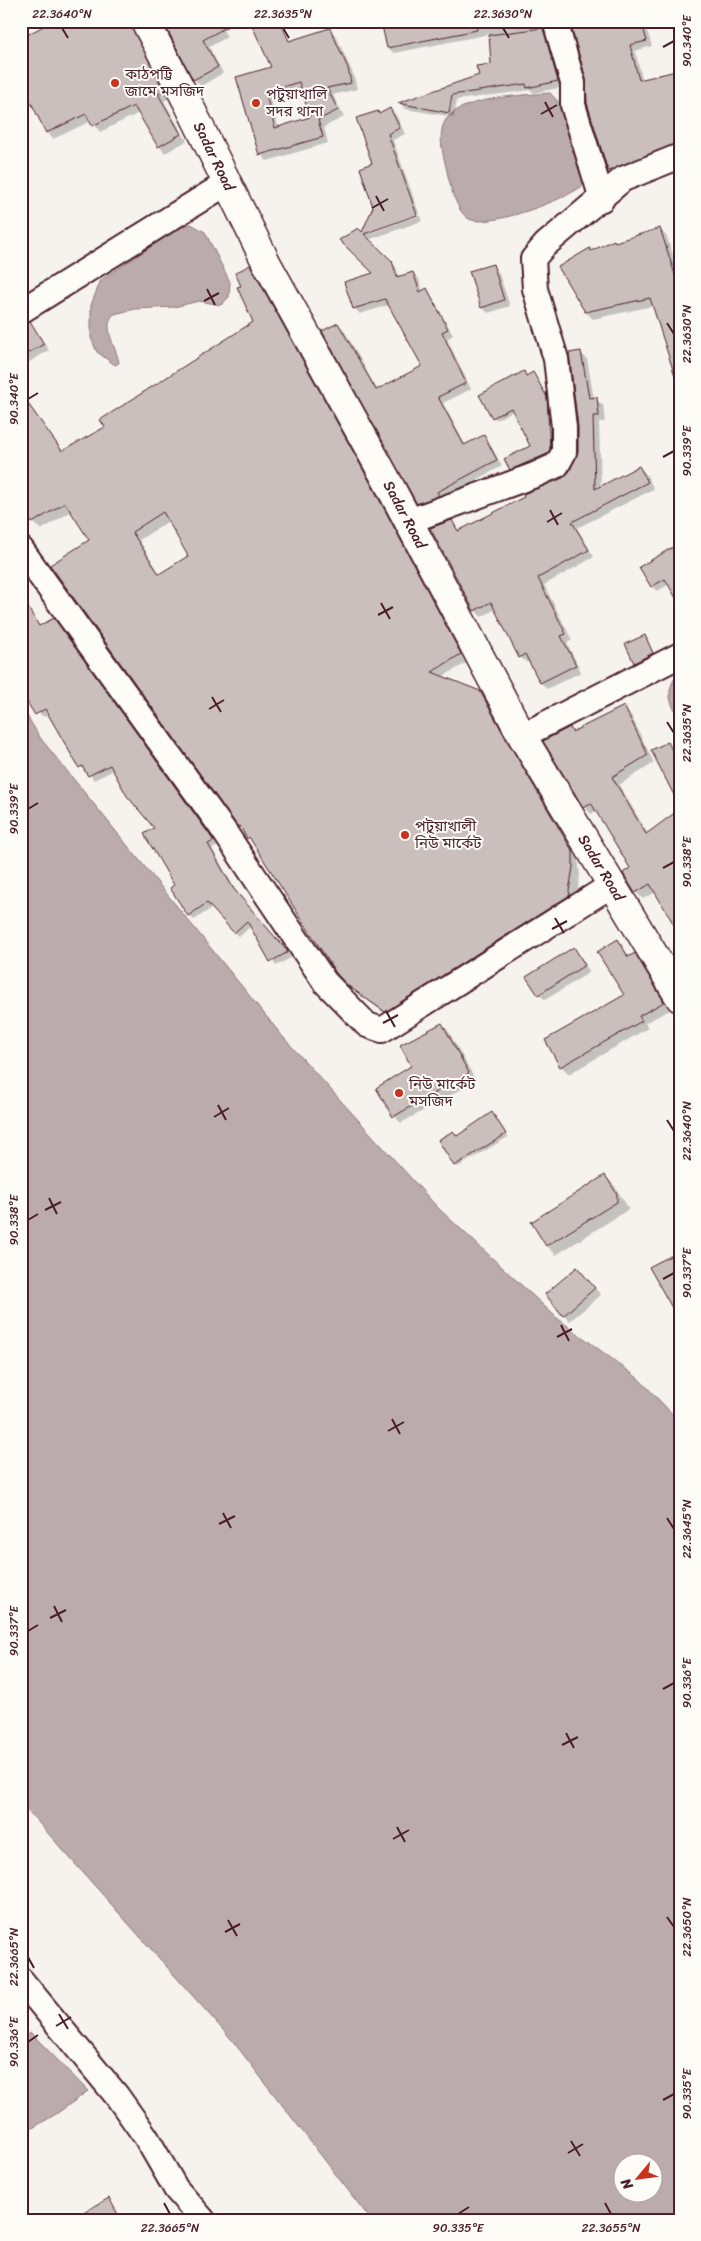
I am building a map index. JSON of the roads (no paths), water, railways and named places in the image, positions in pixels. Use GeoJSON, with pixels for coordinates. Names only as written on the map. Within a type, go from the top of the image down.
{"type":"FeatureCollection","features":[{"type":"Feature","properties":{"kind":"street","name":"Sadar Road"},"geometry":{"type":"LineString","coordinates":[[145,21],[189,104],[266,262],[522,736],[610,886],[680,998]]}},
{"type":"Feature","properties":{"kind":"street"},"geometry":{"type":"LineString","coordinates":[[555,21],[573,83],[573,105],[602,198]]}},
{"type":"Feature","properties":{"kind":"street"},"geometry":{"type":"LineString","coordinates":[[408,522],[557,465],[564,452],[564,427],[556,359],[535,289],[533,259],[545,244],[623,179],[680,156]]}},
{"type":"Feature","properties":{"kind":"street"},"geometry":{"type":"LineString","coordinates":[[21,311],[227,183]]}},
{"type":"Feature","properties":{"kind":"street"},"geometry":{"type":"LineString","coordinates":[[21,549],[222,828],[324,982],[367,1026],[382,1030],[610,886]]}},
{"type":"Feature","properties":{"kind":"street"},"geometry":{"type":"LineString","coordinates":[[522,736],[680,655]]}},
{"type":"Feature","properties":{"kind":"street"},"geometry":{"type":"LineString","coordinates":[[21,1980],[117,2096],[146,2137],[176,2189],[203,2220]]}},
{"type":"Feature","properties":{"kind":"place","name":"কাঠপট্টি জামে মসজিদ"},"geometry":{"type":"Point","coordinates":[115,83]}},
{"type":"Feature","properties":{"kind":"place","name":"পটুয়াখালি সদর থানা"},"geometry":{"type":"Point","coordinates":[256,103]}},
{"type":"Feature","properties":{"kind":"place","name":"পটুয়াখালী নিউ মার্কেট"},"geometry":{"type":"Point","coordinates":[405,835]}},
{"type":"Feature","properties":{"kind":"place","name":"নিউ মার্কেট মসজিদ"},"geometry":{"type":"Point","coordinates":[399,1093]}}]}
